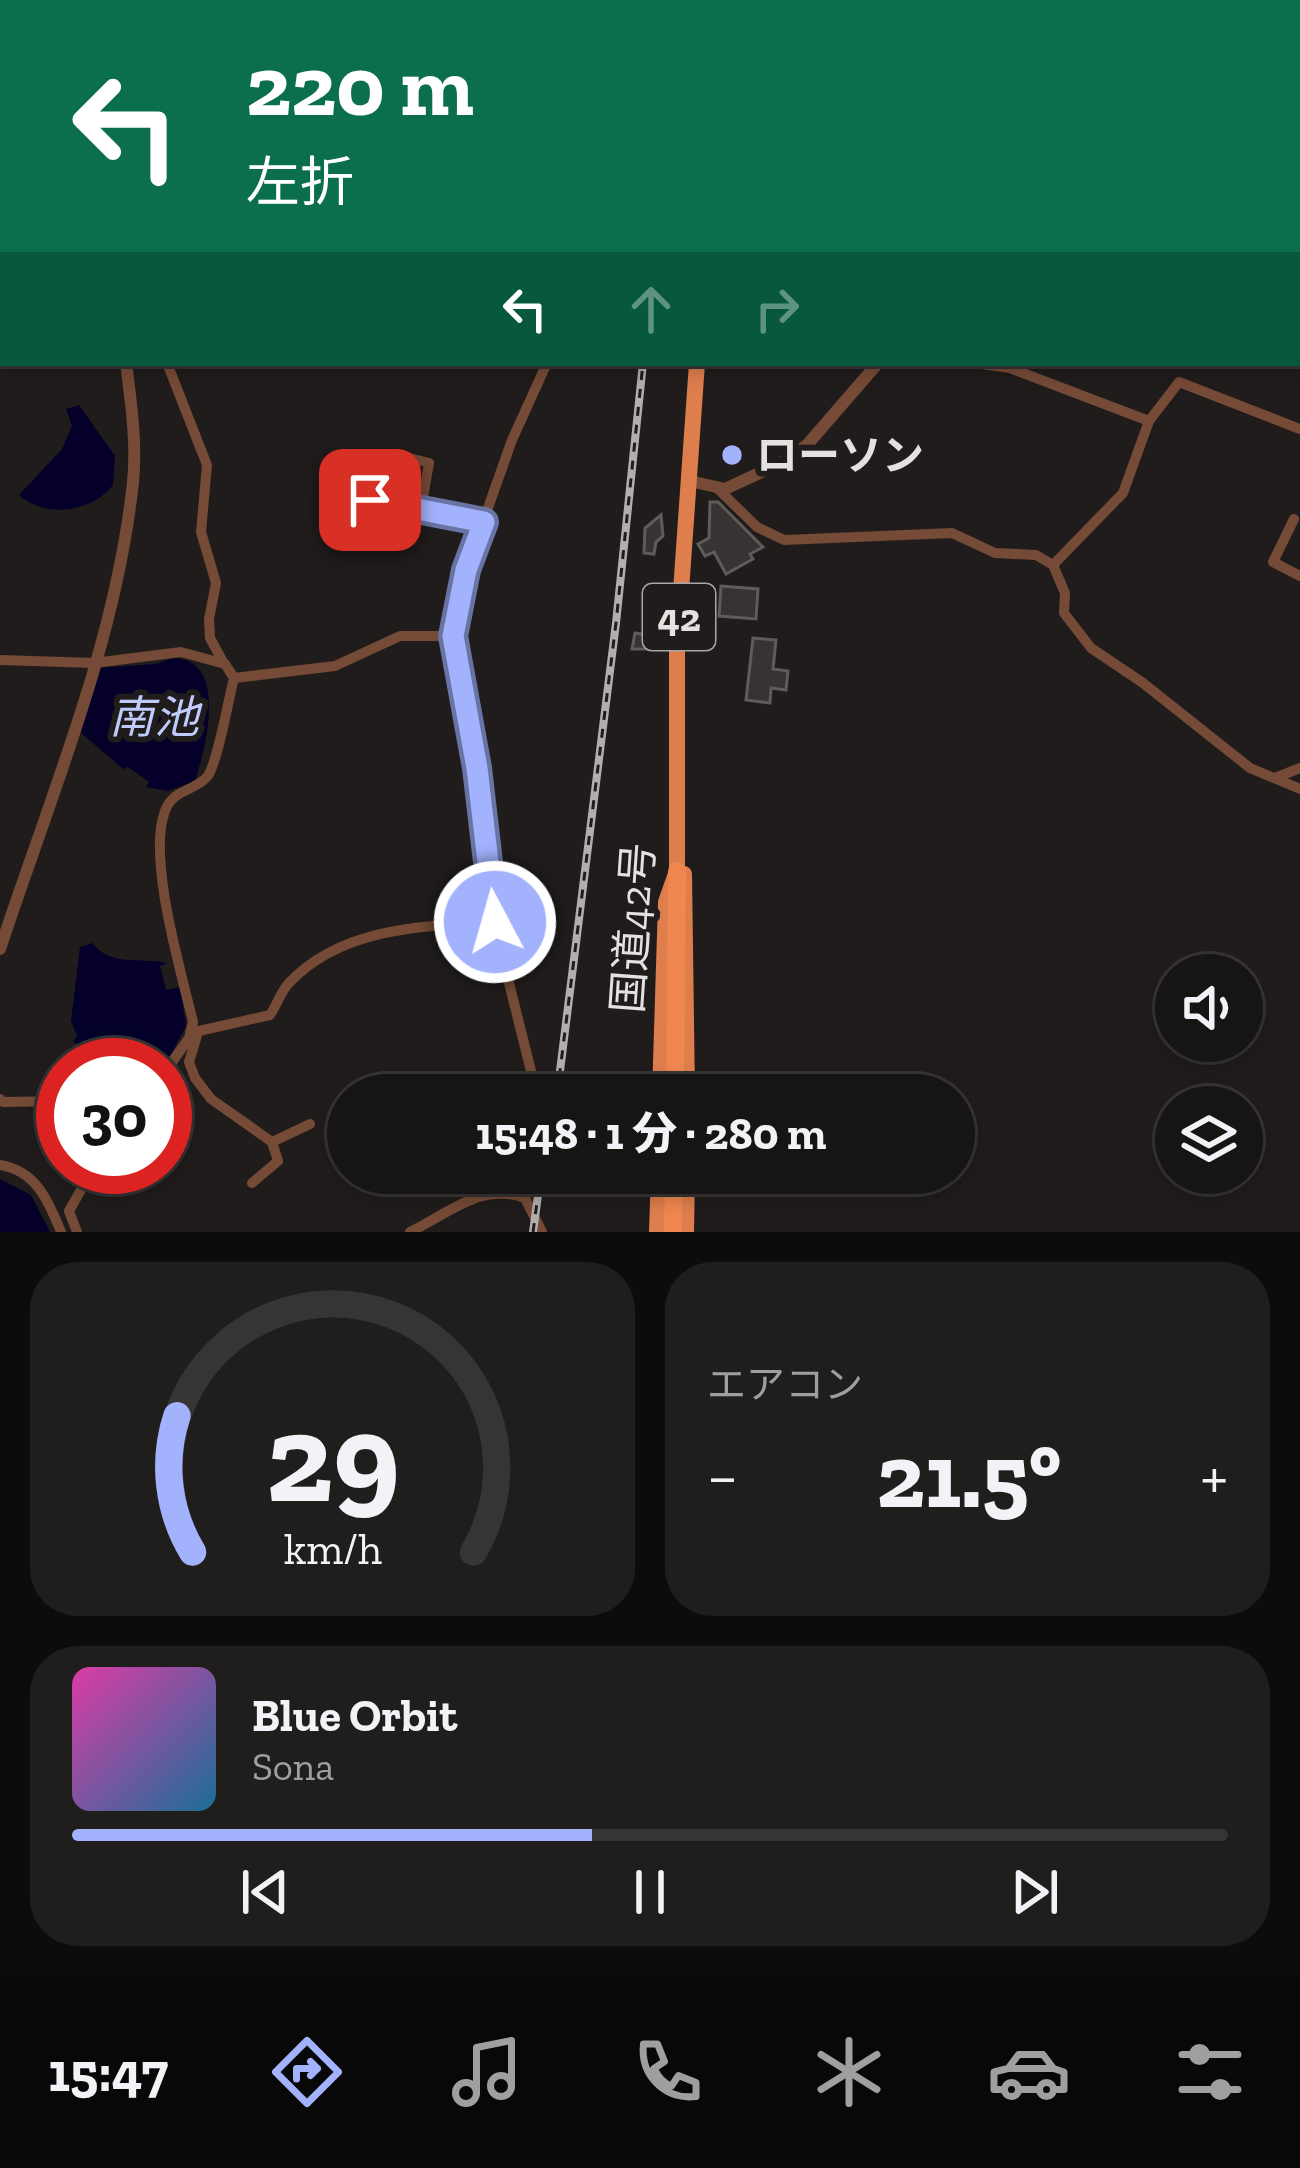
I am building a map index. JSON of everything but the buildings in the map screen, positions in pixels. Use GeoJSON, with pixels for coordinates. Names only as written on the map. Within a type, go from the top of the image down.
{"type":"FeatureCollection","features":[{"type":"Feature","properties":{"kind":"highway","name":"国道42号"},"geometry":{"type":"LineString","coordinates":[[661,1074],[666,902],[677,872],[677,648],[697,366]]}},
{"type":"Feature","properties":{"kind":"highway","name":"国道42号"},"geometry":{"type":"LineString","coordinates":[[676,766],[686,888],[687,1074]]}},
{"type":"Feature","properties":{"kind":"highway"},"geometry":{"type":"LineString","coordinates":[[675,1074],[677,872]]}},
{"type":"Feature","properties":{"kind":"highway"},"geometry":{"type":"LineString","coordinates":[[657,1232],[658,1194]]}},
{"type":"Feature","properties":{"kind":"highway"},"geometry":{"type":"LineString","coordinates":[[673,1232],[674,1194]]}},
{"type":"Feature","properties":{"kind":"highway"},"geometry":{"type":"LineString","coordinates":[[686,1232],[687,1194]]}},
{"type":"Feature","properties":{"kind":"street"},"geometry":{"type":"LineString","coordinates":[[0,949],[94,663],[119,561],[133,481],[134,426],[126,366]]}},
{"type":"Feature","properties":{"kind":"street"},"geometry":{"type":"LineString","coordinates":[[167,366],[207,465],[201,532],[216,583],[208,619],[210,638],[234,678],[213,767],[200,782],[177,792],[165,808],[159,836],[162,878],[193,1022],[189,1062],[195,1078],[211,1099],[272,1142],[278,1161],[252,1183]]}},
{"type":"Feature","properties":{"kind":"street"},"geometry":{"type":"LineString","coordinates":[[532,1074],[495,922],[475,753],[453,636],[466,570],[512,440],[546,366]]}},
{"type":"Feature","properties":{"kind":"street"},"geometry":{"type":"LineString","coordinates":[[719,490],[807,445],[875,366]]}},
{"type":"Feature","properties":{"kind":"street"},"geometry":{"type":"LineString","coordinates":[[996,366],[1149,421]]}},
{"type":"Feature","properties":{"kind":"street"},"geometry":{"type":"LineString","coordinates":[[1054,565],[1123,493],[1149,421],[1179,382],[1300,429]]}},
{"type":"Feature","properties":{"kind":"street"},"geometry":{"type":"LineString","coordinates":[[421,509],[429,463],[398,455],[354,457],[357,487],[363,496],[421,509],[484,522]]}},
{"type":"Feature","properties":{"kind":"street"},"geometry":{"type":"LineString","coordinates":[[690,481],[704,481],[719,490],[758,526],[784,540],[952,533],[995,553],[1036,555],[1054,565],[1065,593],[1064,613],[1091,648],[1250,768],[1300,789]]}},
{"type":"Feature","properties":{"kind":"street"},"geometry":{"type":"LineString","coordinates":[[1294,519],[1274,562],[1300,576]]}},
{"type":"Feature","properties":{"kind":"street"},"geometry":{"type":"LineString","coordinates":[[234,678],[334,667],[400,636],[453,636]]}},
{"type":"Feature","properties":{"kind":"street"},"geometry":{"type":"LineString","coordinates":[[0,661],[94,663],[181,652],[225,664]]}},
{"type":"Feature","properties":{"kind":"street"},"geometry":{"type":"LineString","coordinates":[[1275,778],[1300,768]]}},
{"type":"Feature","properties":{"kind":"street"},"geometry":{"type":"LineString","coordinates":[[190,1038],[194,1032],[270,1015],[296,977],[364,935],[495,922]]}},
{"type":"Feature","properties":{"kind":"street"},"geometry":{"type":"LineString","coordinates":[[0,1099],[36,1100]]}},
{"type":"Feature","properties":{"kind":"street"},"geometry":{"type":"LineString","coordinates":[[272,1142],[310,1124]]}},
{"type":"Feature","properties":{"kind":"street"},"geometry":{"type":"LineString","coordinates":[[0,1165],[18,1169],[33,1180],[49,1201],[61,1232]]}},
{"type":"Feature","properties":{"kind":"street"},"geometry":{"type":"LineString","coordinates":[[410,1232],[500,1189],[525,1198]]}},
{"type":"Feature","properties":{"kind":"street"},"geometry":{"type":"LineString","coordinates":[[77,1232],[69,1211],[79,1194]]}},
{"type":"Feature","properties":{"kind":"street"},"geometry":{"type":"LineString","coordinates":[[471,1194],[471,1200]]}},
{"type":"Feature","properties":{"kind":"street"},"geometry":{"type":"LineString","coordinates":[[526,1194],[542,1232]]}},
{"type":"Feature","properties":{"kind":"water"},"geometry":{"type":"Polygon","coordinates":[[[79,405],[115,456],[113,485],[93,501],[68,509],[30,503],[19,495],[62,449],[72,426],[66,409],[79,405]]]}},
{"type":"Feature","properties":{"kind":"water","name":"南池"},"geometry":{"type":"Polygon","coordinates":[[[173,658],[190,662],[202,673],[209,707],[195,781],[168,791],[146,787],[149,782],[128,767],[123,769],[79,731],[99,668],[156,664],[173,658]]]}},
{"type":"Feature","properties":{"kind":"water"},"geometry":{"type":"Polygon","coordinates":[[[92,943],[117,958],[167,963],[160,966],[166,990],[180,987],[186,1026],[180,1038],[76,1038],[71,1021],[80,947],[92,943]]]}},
{"type":"Feature","properties":{"kind":"water"},"geometry":{"type":"Polygon","coordinates":[[[0,1179],[31,1195],[50,1232],[0,1232],[0,1179]]]}},
{"type":"Feature","properties":{"kind":"railway"},"geometry":{"type":"LineString","coordinates":[[560,1074],[643,366]]}},
{"type":"Feature","properties":{"kind":"railway"},"geometry":{"type":"LineString","coordinates":[[533,1232],[538,1194]]}},
{"type":"Feature","properties":{"kind":"place","name":"ローソン"},"geometry":{"type":"Point","coordinates":[732,455]}},
{"type":"Feature","properties":{"kind":"route"},"geometry":{"type":"LineString","coordinates":[[370,500],[484,522],[466,570],[453,636],[473,738],[495,922]]}}]}
